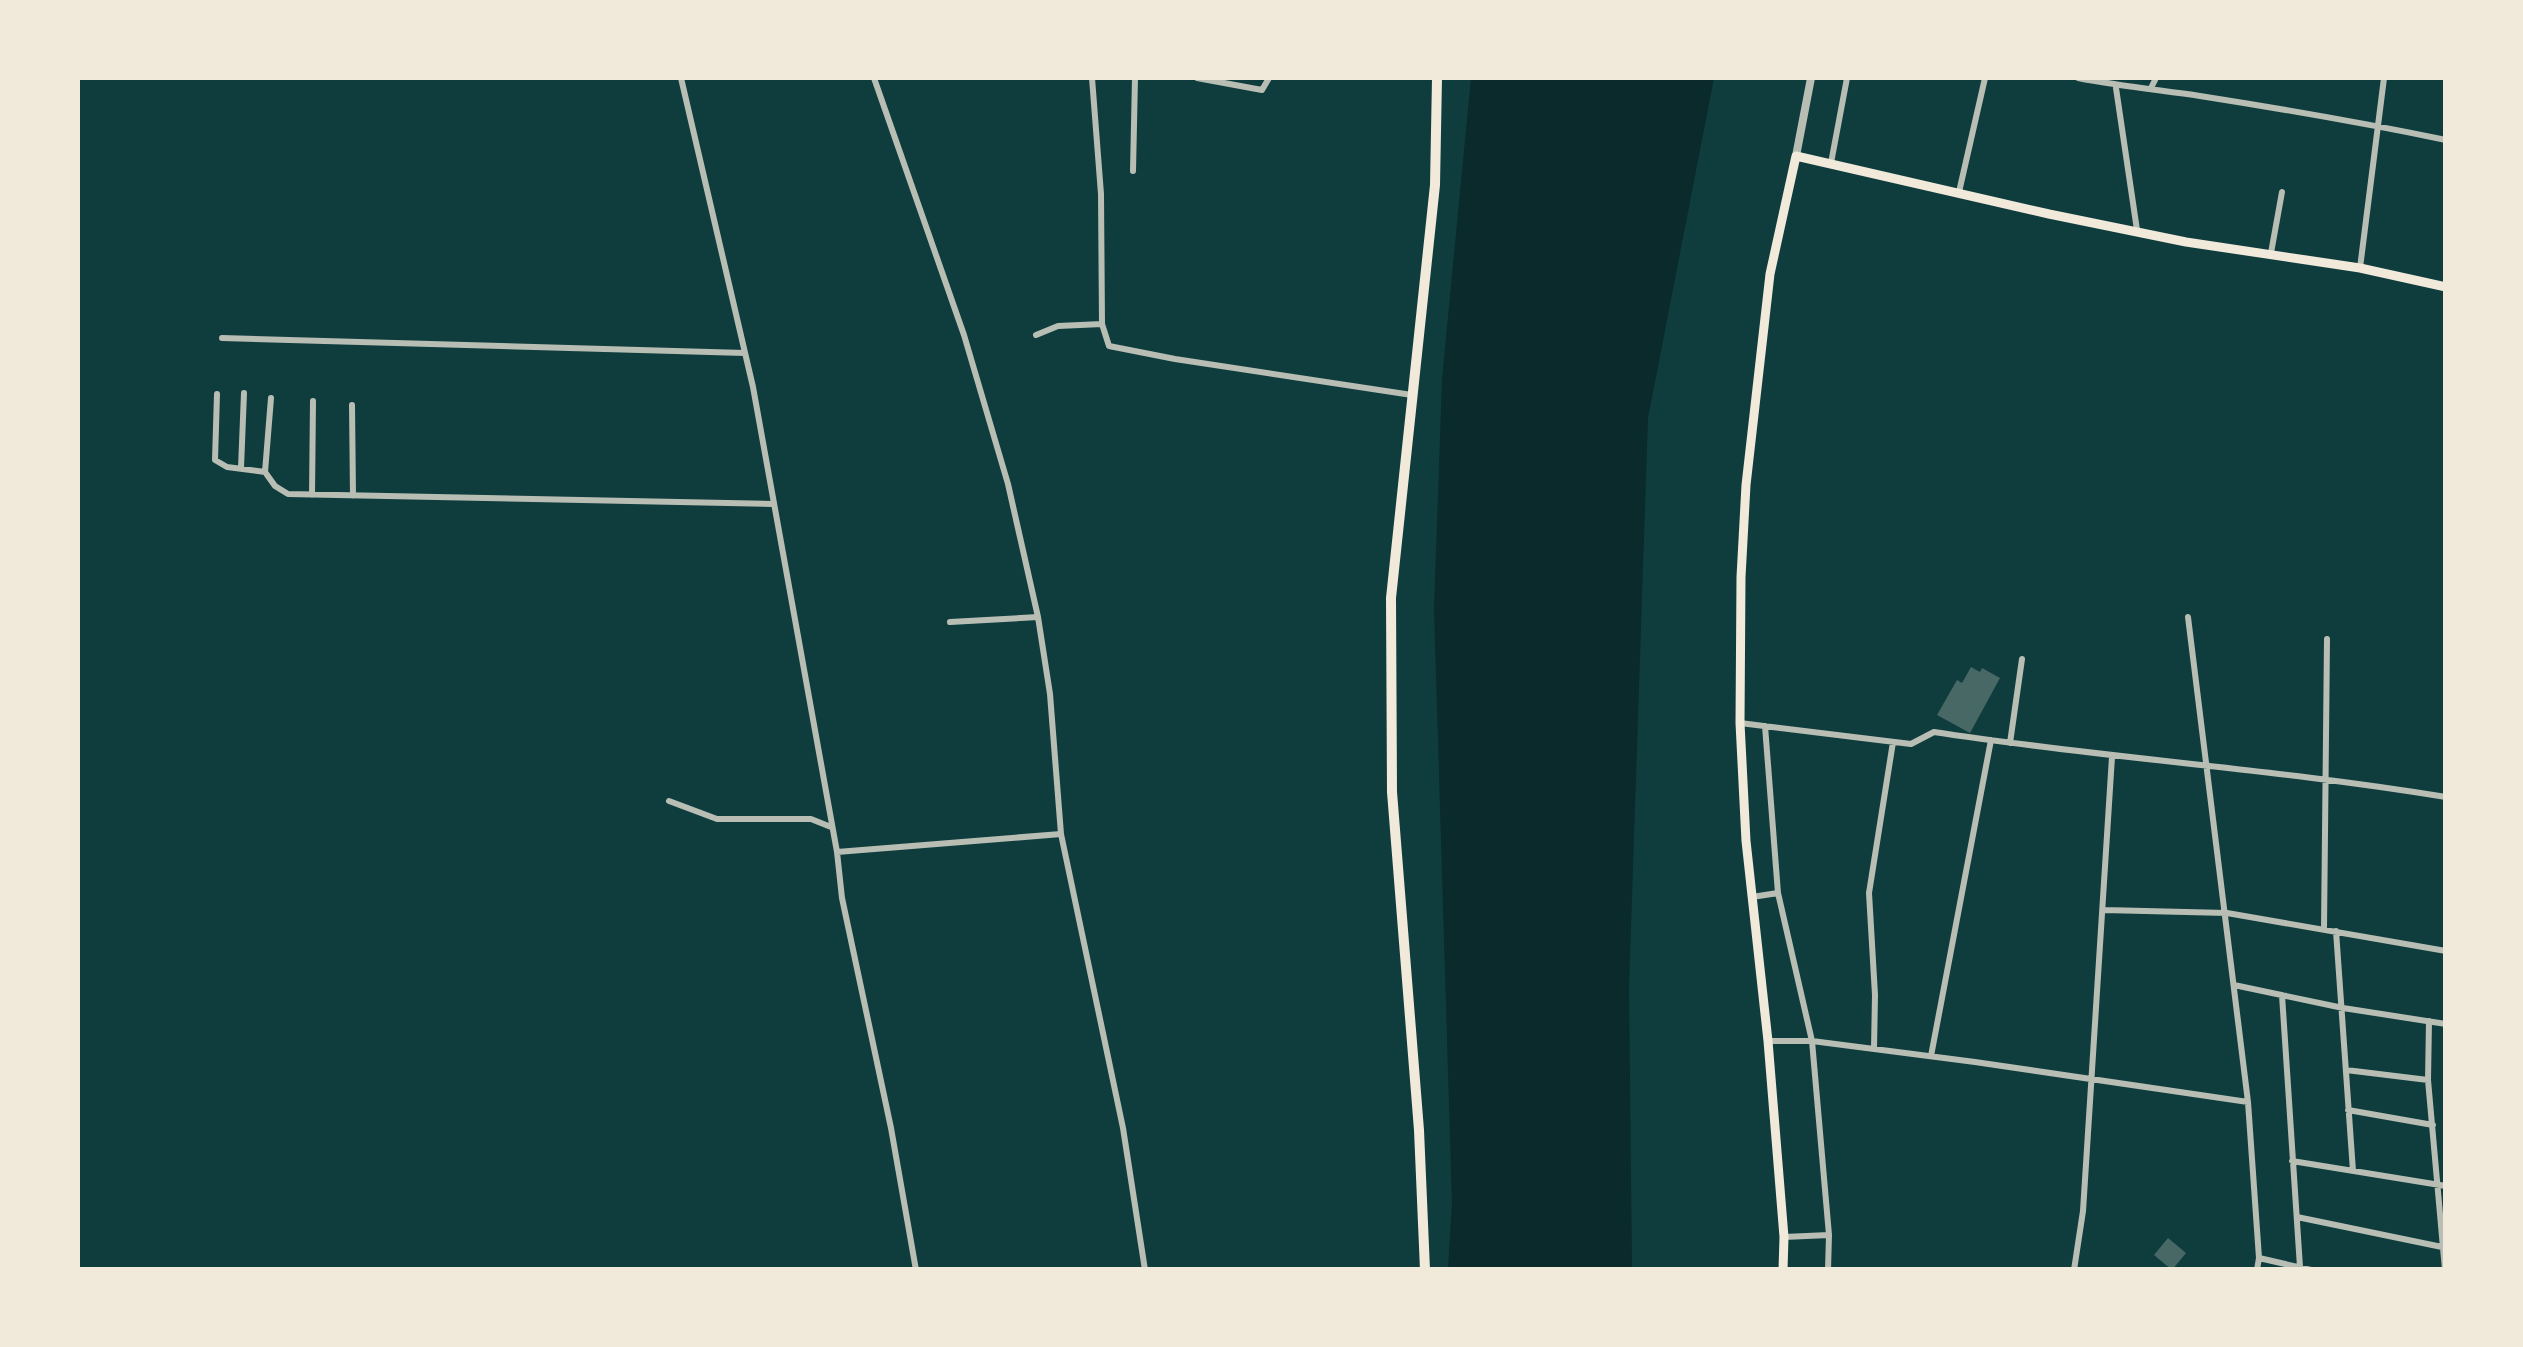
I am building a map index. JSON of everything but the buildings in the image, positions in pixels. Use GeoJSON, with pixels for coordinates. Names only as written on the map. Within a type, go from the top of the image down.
{"type":"FeatureCollection","features":[{"type":"Feature","properties":{"kind":"main road"},"geometry":{"type":"LineString","coordinates":[[1425,1270],[1419,1130],[1392,792],[1391,598],[1435,186],[1437,78]]}},
{"type":"Feature","properties":{"kind":"main road"},"geometry":{"type":"LineString","coordinates":[[1784,1270],[1740,723],[1740,577],[1746,485],[1770,274],[1796,156],[2186,242],[2360,268],[2446,286]]}},
{"type":"Feature","properties":{"kind":"street"},"geometry":{"type":"LineString","coordinates":[[681,78],[745,353],[842,898],[916,1270]]}},
{"type":"Feature","properties":{"kind":"street"},"geometry":{"type":"LineString","coordinates":[[874,78],[964,335],[1008,484],[1038,617],[1053,712],[1062,834],[1123,1128],[1145,1270]]}},
{"type":"Feature","properties":{"kind":"street"},"geometry":{"type":"LineString","coordinates":[[1092,78],[1101,194],[1102,324],[1106,342],[1119,350],[1412,396]]}},
{"type":"Feature","properties":{"kind":"street"},"geometry":{"type":"LineString","coordinates":[[1134,170],[1136,78]]}},
{"type":"Feature","properties":{"kind":"street"},"geometry":{"type":"LineString","coordinates":[[1197,78],[1262,90],[1269,78]]}},
{"type":"Feature","properties":{"kind":"street"},"geometry":{"type":"LineString","coordinates":[[1796,156],[1811,78]]}},
{"type":"Feature","properties":{"kind":"street"},"geometry":{"type":"LineString","coordinates":[[1831,163],[1847,78]]}},
{"type":"Feature","properties":{"kind":"street"},"geometry":{"type":"LineString","coordinates":[[1959,192],[1985,78]]}},
{"type":"Feature","properties":{"kind":"street"},"geometry":{"type":"LineString","coordinates":[[2078,78],[2446,140]]}},
{"type":"Feature","properties":{"kind":"street"},"geometry":{"type":"LineString","coordinates":[[2151,88],[2156,78]]}},
{"type":"Feature","properties":{"kind":"street"},"geometry":{"type":"LineString","coordinates":[[2360,268],[2384,78]]}},
{"type":"Feature","properties":{"kind":"street"},"geometry":{"type":"LineString","coordinates":[[2113,83],[2137,230]]}},
{"type":"Feature","properties":{"kind":"street"},"geometry":{"type":"LineString","coordinates":[[2271,254],[2282,192]]}},
{"type":"Feature","properties":{"kind":"street"},"geometry":{"type":"LineString","coordinates":[[1036,335],[1058,326],[1102,324]]}},
{"type":"Feature","properties":{"kind":"street"},"geometry":{"type":"LineString","coordinates":[[222,338],[745,353]]}},
{"type":"Feature","properties":{"kind":"street"},"geometry":{"type":"LineString","coordinates":[[241,468],[244,393]]}},
{"type":"Feature","properties":{"kind":"street"},"geometry":{"type":"LineString","coordinates":[[218,394],[215,460],[227,467],[265,472],[281,492],[774,504]]}},
{"type":"Feature","properties":{"kind":"street"},"geometry":{"type":"LineString","coordinates":[[265,472],[271,398]]}},
{"type":"Feature","properties":{"kind":"street"},"geometry":{"type":"LineString","coordinates":[[312,495],[313,401]]}},
{"type":"Feature","properties":{"kind":"street"},"geometry":{"type":"LineString","coordinates":[[352,406],[352,496]]}},
{"type":"Feature","properties":{"kind":"street"},"geometry":{"type":"LineString","coordinates":[[950,622],[1038,617]]}},
{"type":"Feature","properties":{"kind":"street"},"geometry":{"type":"LineString","coordinates":[[2188,617],[2248,1102],[2257,1270]]}},
{"type":"Feature","properties":{"kind":"street"},"geometry":{"type":"LineString","coordinates":[[2324,929],[2327,639]]}},
{"type":"Feature","properties":{"kind":"street"},"geometry":{"type":"LineString","coordinates":[[2010,744],[2022,659]]}},
{"type":"Feature","properties":{"kind":"street"},"geometry":{"type":"LineString","coordinates":[[1740,723],[1911,744],[1934,732],[2112,758],[2327,777],[2446,797]]}},
{"type":"Feature","properties":{"kind":"street"},"geometry":{"type":"LineString","coordinates":[[1764,726],[1778,893],[1812,1041],[1829,1235],[1828,1270]]}},
{"type":"Feature","properties":{"kind":"street"},"geometry":{"type":"LineString","coordinates":[[1932,1056],[1990,740]]}},
{"type":"Feature","properties":{"kind":"street"},"geometry":{"type":"LineString","coordinates":[[1874,1049],[1869,892],[1892,742]]}},
{"type":"Feature","properties":{"kind":"street"},"geometry":{"type":"LineString","coordinates":[[2074,1270],[2083,1211],[2093,1080],[2112,758]]}},
{"type":"Feature","properties":{"kind":"street"},"geometry":{"type":"LineString","coordinates":[[669,800],[717,819],[812,819],[832,827]]}},
{"type":"Feature","properties":{"kind":"street"},"geometry":{"type":"LineString","coordinates":[[836,852],[1062,834]]}},
{"type":"Feature","properties":{"kind":"street"},"geometry":{"type":"LineString","coordinates":[[1752,897],[1778,893]]}},
{"type":"Feature","properties":{"kind":"street"},"geometry":{"type":"LineString","coordinates":[[2104,910],[2227,913],[2446,951]]}},
{"type":"Feature","properties":{"kind":"street"},"geometry":{"type":"LineString","coordinates":[[2336,931],[2353,1171]]}},
{"type":"Feature","properties":{"kind":"street"},"geometry":{"type":"LineString","coordinates":[[2234,986],[2446,1024]]}},
{"type":"Feature","properties":{"kind":"street"},"geometry":{"type":"LineString","coordinates":[[2282,995],[2300,1267]]}},
{"type":"Feature","properties":{"kind":"street"},"geometry":{"type":"LineString","coordinates":[[2428,1021],[2428,1080],[2442,1186],[2445,1270]]}},
{"type":"Feature","properties":{"kind":"street"},"geometry":{"type":"LineString","coordinates":[[1768,1040],[1812,1041],[1932,1056],[2248,1102]]}},
{"type":"Feature","properties":{"kind":"street"},"geometry":{"type":"LineString","coordinates":[[2346,1070],[2428,1080]]}},
{"type":"Feature","properties":{"kind":"street"},"geometry":{"type":"LineString","coordinates":[[2348,1110],[2433,1124]]}},
{"type":"Feature","properties":{"kind":"street"},"geometry":{"type":"LineString","coordinates":[[2292,1160],[2442,1186]]}},
{"type":"Feature","properties":{"kind":"street"},"geometry":{"type":"LineString","coordinates":[[2297,1217],[2443,1247]]}},
{"type":"Feature","properties":{"kind":"street"},"geometry":{"type":"LineString","coordinates":[[1784,1237],[1829,1235]]}},
{"type":"Feature","properties":{"kind":"street"},"geometry":{"type":"LineString","coordinates":[[2259,1258],[2311,1270]]}},
{"type":"Feature","properties":{"kind":"water"},"geometry":{"type":"Polygon","coordinates":[[[1471,78],[1714,78],[1648,418],[1629,987],[1632,1269],[1448,1269],[1452,1204],[1434,609],[1442,379],[1471,78]]]}}]}
